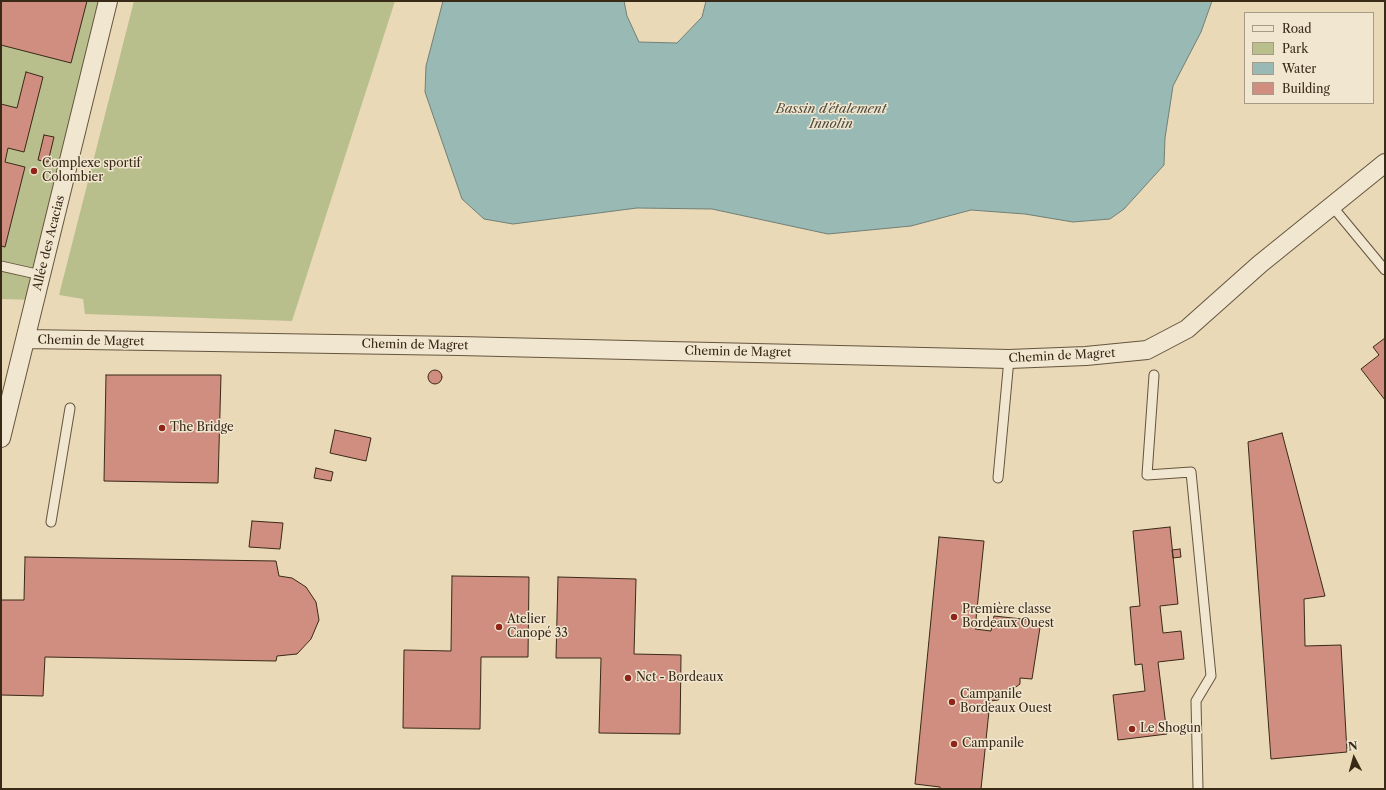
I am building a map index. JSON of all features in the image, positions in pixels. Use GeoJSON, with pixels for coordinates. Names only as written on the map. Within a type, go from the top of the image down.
{"type":"FeatureCollection","features":[{"type":"Feature","properties":{"kind":"street","name":"Allée des Acacias"},"geometry":{"type":"LineString","coordinates":[[1,438],[108,1]]}},
{"type":"Feature","properties":{"kind":"street","name":"Chemin de Magret"},"geometry":{"type":"LineString","coordinates":[[26,339],[459,346],[1009,359],[1086,356],[1148,350],[1187,329],[1260,264],[1385,163]]}},
{"type":"Feature","properties":{"kind":"lane"},"geometry":{"type":"LineString","coordinates":[[1332,206],[1385,270]]}},
{"type":"Feature","properties":{"kind":"lane"},"geometry":{"type":"LineString","coordinates":[[1,266],[42,275]]}},
{"type":"Feature","properties":{"kind":"lane"},"geometry":{"type":"LineString","coordinates":[[998,478],[1009,359]]}},
{"type":"Feature","properties":{"kind":"lane"},"geometry":{"type":"LineString","coordinates":[[1154,375],[1147,475],[1191,472],[1211,676],[1196,701],[1198,789]]}},
{"type":"Feature","properties":{"kind":"lane"},"geometry":{"type":"LineString","coordinates":[[51,522],[70,408]]}},
{"type":"Feature","properties":{"kind":"green space","name":"Complexe sportif Colombier"},"geometry":{"type":"Polygon","coordinates":[[[1,1],[108,1],[36,300],[1,299],[1,1]]]}},
{"type":"Feature","properties":{"kind":"green space"},"geometry":{"type":"Polygon","coordinates":[[[134,1],[395,1],[292,321],[85,314],[83,299],[59,295],[134,1]]]}},
{"type":"Feature","properties":{"kind":"water","name":"Bassin d'étalement Innolin"},"geometry":{"type":"Polygon","coordinates":[[[443,1],[624,1],[627,16],[639,42],[677,43],[702,17],[706,1],[1212,1],[1201,32],[1173,86],[1165,138],[1164,165],[1124,209],[1110,219],[1073,222],[1025,214],[971,210],[911,226],[828,234],[712,209],[637,208],[513,224],[484,219],[462,199],[425,92],[426,66],[443,1]]]}},
{"type":"Feature","properties":{"kind":"building"},"geometry":{"type":"Polygon","coordinates":[[[1,1],[87,1],[71,63],[1,45],[1,1]]]}},
{"type":"Feature","properties":{"kind":"building"},"geometry":{"type":"Polygon","coordinates":[[[26,72],[43,77],[24,152],[8,148],[5,162],[25,167],[5,247],[1,246],[1,104],[17,108],[26,72]]]}},
{"type":"Feature","properties":{"kind":"building"},"geometry":{"type":"Polygon","coordinates":[[[44,135],[54,137],[48,162],[38,160],[44,135]]]}},
{"type":"Feature","properties":{"kind":"building"},"geometry":{"type":"Polygon","coordinates":[[[1385,338],[1385,400],[1361,369],[1379,355],[1373,347],[1385,338]]]}},
{"type":"Feature","properties":{"kind":"building"},"geometry":{"type":"Polygon","coordinates":[[[432,370],[438,370],[442,374],[442,380],[438,384],[432,384],[428,380],[428,374],[432,370]]]}},
{"type":"Feature","properties":{"kind":"building","name":"The Bridge"},"geometry":{"type":"Polygon","coordinates":[[[106,375],[221,375],[218,483],[104,481],[106,375]]]}},
{"type":"Feature","properties":{"kind":"building"},"geometry":{"type":"Polygon","coordinates":[[[335,430],[371,438],[366,461],[330,453],[335,430]]]}},
{"type":"Feature","properties":{"kind":"building"},"geometry":{"type":"Polygon","coordinates":[[[1282,433],[1325,596],[1304,599],[1305,646],[1341,645],[1347,752],[1271,759],[1248,442],[1282,433]]]}},
{"type":"Feature","properties":{"kind":"building"},"geometry":{"type":"Polygon","coordinates":[[[316,468],[333,472],[331,481],[314,478],[316,468]]]}},
{"type":"Feature","properties":{"kind":"building"},"geometry":{"type":"Polygon","coordinates":[[[252,521],[283,523],[280,549],[249,547],[252,521]]]}},
{"type":"Feature","properties":{"kind":"building"},"geometry":{"type":"Polygon","coordinates":[[[1170,527],[1178,604],[1160,606],[1163,633],[1181,631],[1184,659],[1158,662],[1167,734],[1118,740],[1113,695],[1145,691],[1142,664],[1135,665],[1130,607],[1140,606],[1133,531],[1170,527]]]}},
{"type":"Feature","properties":{"kind":"building"},"geometry":{"type":"Polygon","coordinates":[[[939,537],[984,541],[975,629],[991,631],[994,616],[1041,621],[1032,679],[1020,678],[1020,684],[998,700],[990,701],[981,789],[940,789],[940,787],[915,784],[939,537]]]}},
{"type":"Feature","properties":{"kind":"building"},"geometry":{"type":"Polygon","coordinates":[[[1180,549],[1181,557],[1173,558],[1172,550],[1180,549]]]}},
{"type":"Feature","properties":{"kind":"building"},"geometry":{"type":"Polygon","coordinates":[[[25,557],[276,561],[279,576],[292,578],[306,587],[316,602],[319,620],[311,639],[297,654],[277,656],[276,661],[45,657],[43,696],[1,695],[1,600],[24,600],[25,557]]]}},
{"type":"Feature","properties":{"kind":"building"},"geometry":{"type":"Polygon","coordinates":[[[452,576],[529,577],[528,657],[481,657],[480,729],[403,728],[404,650],[451,651],[452,576]]]}},
{"type":"Feature","properties":{"kind":"building"},"geometry":{"type":"Polygon","coordinates":[[[558,577],[636,579],[634,654],[681,655],[680,734],[599,733],[601,658],[556,658],[558,577]]]}},
{"type":"Feature","properties":{"kind":"place","name":"Complexe sportif Colombier"},"geometry":{"type":"Point","coordinates":[34,171]}},
{"type":"Feature","properties":{"kind":"place","name":"The Bridge"},"geometry":{"type":"Point","coordinates":[162,428]}},
{"type":"Feature","properties":{"kind":"place","name":"Première classe Bordeaux Ouest"},"geometry":{"type":"Point","coordinates":[954,617]}},
{"type":"Feature","properties":{"kind":"place","name":"Atelier Canopé 33"},"geometry":{"type":"Point","coordinates":[499,627]}},
{"type":"Feature","properties":{"kind":"place","name":"Nct - Bordeaux"},"geometry":{"type":"Point","coordinates":[628,678]}},
{"type":"Feature","properties":{"kind":"place","name":"Campanile Bordeaux Ouest"},"geometry":{"type":"Point","coordinates":[952,702]}},
{"type":"Feature","properties":{"kind":"place","name":"Le Shogun"},"geometry":{"type":"Point","coordinates":[1132,729]}},
{"type":"Feature","properties":{"kind":"place","name":"Campanile"},"geometry":{"type":"Point","coordinates":[954,744]}}]}
